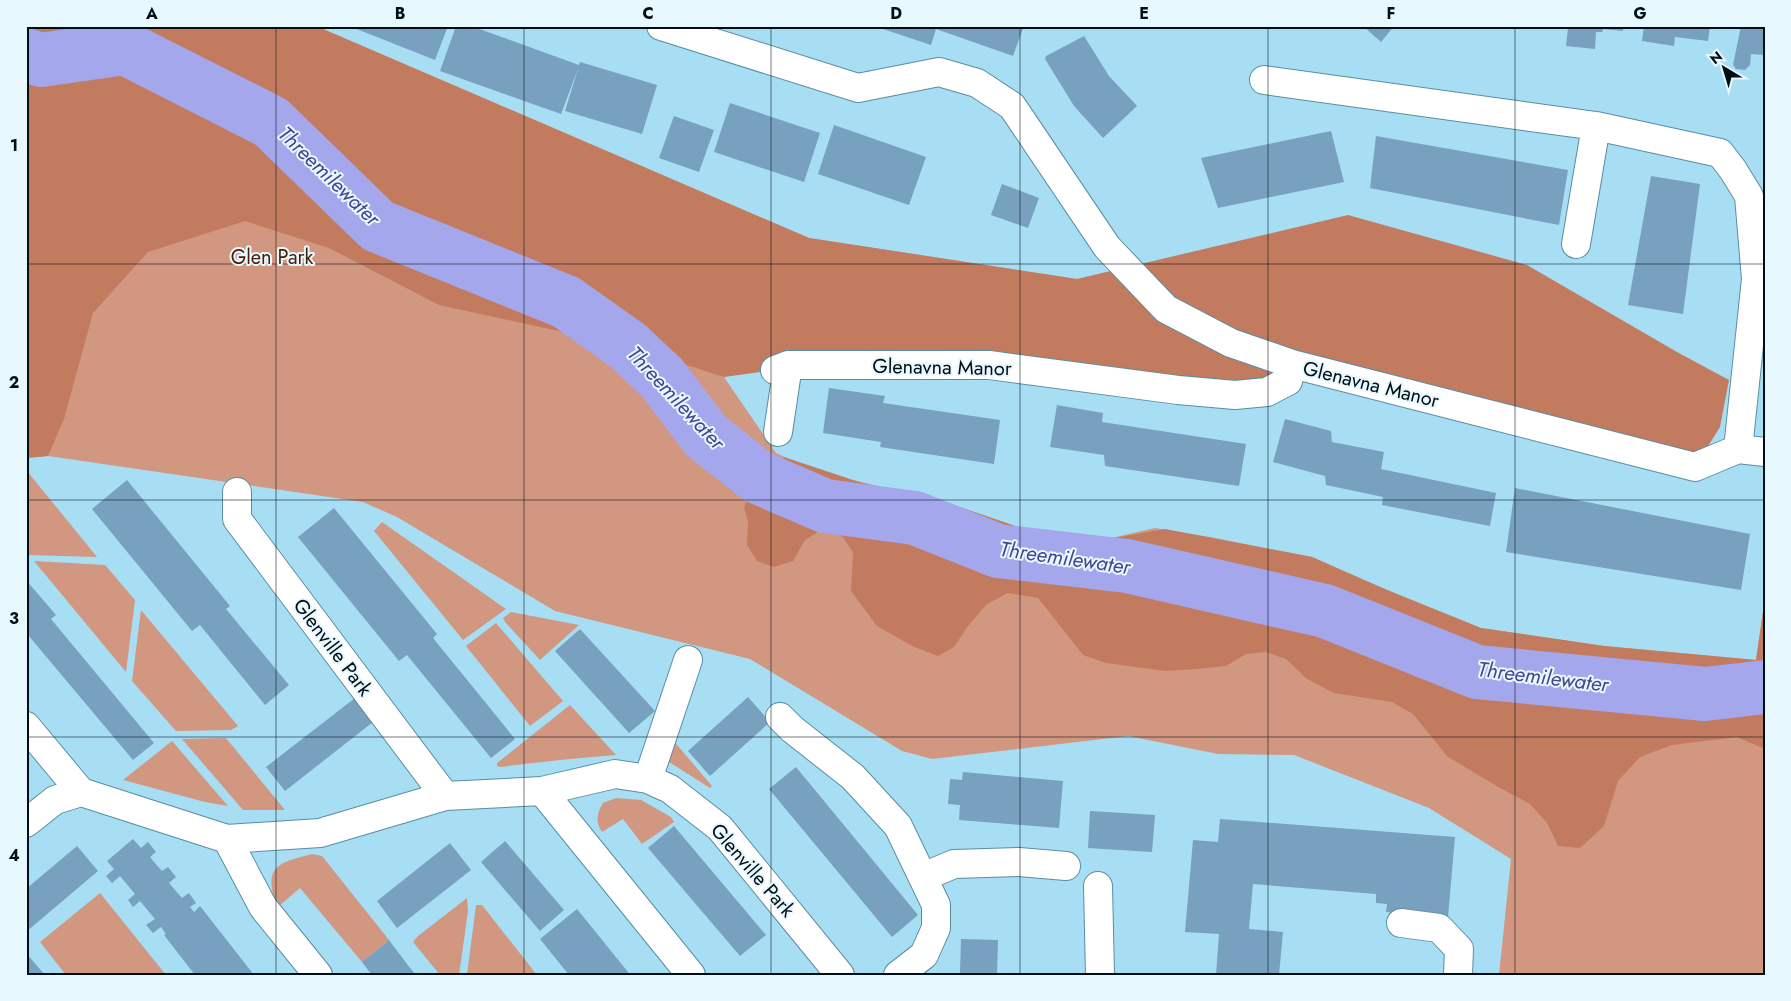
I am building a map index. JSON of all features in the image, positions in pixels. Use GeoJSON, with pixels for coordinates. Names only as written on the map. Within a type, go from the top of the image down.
{"type":"FeatureCollection","features":[{"type":"Feature","properties":{"kind":"street"},"geometry":{"type":"LineString","coordinates":[[661,26],[858,88],[939,72],[977,83],[1012,106],[1107,247],[1166,309],[1232,343],[1292,364]]}},
{"type":"Feature","properties":{"kind":"street"},"geometry":{"type":"LineString","coordinates":[[1264,80],[1596,126],[1720,153],[1749,196],[1756,279],[1738,449]]}},
{"type":"Feature","properties":{"kind":"street"},"geometry":{"type":"LineString","coordinates":[[1576,244],[1596,126]]}},
{"type":"Feature","properties":{"kind":"street","name":"Glenavna Manor"},"geometry":{"type":"LineString","coordinates":[[778,432],[782,368],[989,365],[1178,390],[1236,395],[1267,392],[1288,381],[1292,364],[1694,467],[1738,449],[1765,452]]}},
{"type":"Feature","properties":{"kind":"street","name":"Glenville Park"},"geometry":{"type":"LineString","coordinates":[[237,492],[238,519],[445,796]]}},
{"type":"Feature","properties":{"kind":"street"},"geometry":{"type":"LineString","coordinates":[[648,779],[688,660]]}},
{"type":"Feature","properties":{"kind":"street"},"geometry":{"type":"LineString","coordinates":[[780,717],[792,729],[853,776],[898,826],[936,905],[936,928],[924,956],[898,975]]}},
{"type":"Feature","properties":{"kind":"street"},"geometry":{"type":"LineString","coordinates":[[26,726],[81,792],[55,800],[26,822]]}},
{"type":"Feature","properties":{"kind":"street","name":"Glenville Park"},"geometry":{"type":"LineString","coordinates":[[81,792],[227,839],[320,833],[445,796],[542,791],[615,774],[648,779],[670,788],[720,828],[840,975]]}},
{"type":"Feature","properties":{"kind":"street"},"geometry":{"type":"LineString","coordinates":[[542,791],[691,975]]}},
{"type":"Feature","properties":{"kind":"street"},"geometry":{"type":"LineString","coordinates":[[227,839],[263,907],[318,975]]}},
{"type":"Feature","properties":{"kind":"street"},"geometry":{"type":"LineString","coordinates":[[923,877],[954,864],[1019,862],[1066,866]]}},
{"type":"Feature","properties":{"kind":"street"},"geometry":{"type":"LineString","coordinates":[[1098,886],[1100,975]]}},
{"type":"Feature","properties":{"kind":"street"},"geometry":{"type":"LineString","coordinates":[[1401,923],[1439,928],[1459,950],[1458,975]]}},
{"type":"Feature","properties":{"kind":"green space","name":"Glen Park"},"geometry":{"type":"Polygon","coordinates":[[[26,26],[316,26],[809,238],[1077,279],[798,346],[724,377],[776,453],[815,471],[948,503],[1021,528],[1103,540],[1155,528],[1312,557],[1378,587],[1481,628],[1604,646],[1756,660],[1765,598],[1765,975],[1499,975],[1511,859],[1429,808],[1294,755],[1218,754],[1128,736],[932,759],[902,751],[750,659],[555,611],[397,517],[363,502],[48,456],[26,458],[26,26]]]}},
{"type":"Feature","properties":{"kind":"green space"},"geometry":{"type":"Polygon","coordinates":[[[27,471],[97,557],[27,555],[27,471]]]}},
{"type":"Feature","properties":{"kind":"green space"},"geometry":{"type":"Polygon","coordinates":[[[382,522],[506,609],[463,640],[374,531],[382,522]]]}},
{"type":"Feature","properties":{"kind":"green space"},"geometry":{"type":"Polygon","coordinates":[[[34,561],[105,565],[135,600],[126,672],[34,561]]]}},
{"type":"Feature","properties":{"kind":"green space"},"geometry":{"type":"Polygon","coordinates":[[[141,610],[238,726],[231,730],[176,731],[132,681],[141,610]]]}},
{"type":"Feature","properties":{"kind":"green space"},"geometry":{"type":"Polygon","coordinates":[[[511,612],[579,625],[540,660],[505,622],[503,618],[511,612]]]}},
{"type":"Feature","properties":{"kind":"green space"},"geometry":{"type":"Polygon","coordinates":[[[496,623],[563,701],[530,726],[466,646],[496,623]]]}},
{"type":"Feature","properties":{"kind":"green space"},"geometry":{"type":"Polygon","coordinates":[[[570,705],[616,755],[497,766],[497,763],[570,705]]]}},
{"type":"Feature","properties":{"kind":"green space"},"geometry":{"type":"Polygon","coordinates":[[[226,738],[285,810],[243,810],[182,739],[226,738]]]}},
{"type":"Feature","properties":{"kind":"green space"},"geometry":{"type":"Polygon","coordinates":[[[672,739],[712,786],[710,788],[666,760],[672,739]]]}},
{"type":"Feature","properties":{"kind":"green space"},"geometry":{"type":"Polygon","coordinates":[[[172,741],[228,806],[205,802],[123,780],[172,741]]]}},
{"type":"Feature","properties":{"kind":"green space"},"geometry":{"type":"Polygon","coordinates":[[[616,798],[641,800],[671,817],[674,822],[642,844],[623,819],[602,832],[598,821],[599,810],[603,803],[616,798]]]}},
{"type":"Feature","properties":{"kind":"green space"},"geometry":{"type":"Polygon","coordinates":[[[312,854],[322,856],[389,940],[362,962],[300,888],[278,907],[275,902],[271,879],[277,867],[312,854]]]}},
{"type":"Feature","properties":{"kind":"green space"},"geometry":{"type":"Polygon","coordinates":[[[100,893],[166,975],[66,975],[40,942],[100,893]]]}},
{"type":"Feature","properties":{"kind":"green space"},"geometry":{"type":"Polygon","coordinates":[[[467,898],[468,911],[459,975],[440,975],[413,942],[467,898]]]}},
{"type":"Feature","properties":{"kind":"green space"},"geometry":{"type":"Polygon","coordinates":[[[476,905],[482,905],[537,975],[467,975],[476,905]]]}},
{"type":"Feature","properties":{"kind":"shaded area"},"geometry":{"type":"Polygon","coordinates":[[[26,26],[316,26],[809,238],[1077,279],[1348,215],[1527,265],[1729,380],[1720,427],[1695,467],[1293,364],[1267,392],[989,365],[775,370],[724,377],[628,346],[439,305],[329,248],[245,221],[148,252],[93,313],[64,419],[48,456],[26,458],[26,26]]]}},
{"type":"Feature","properties":{"kind":"shaded area"},"geometry":{"type":"Polygon","coordinates":[[[784,457],[859,482],[948,503],[1021,528],[1103,540],[1165,529],[1312,557],[1481,628],[1604,646],[1756,660],[1765,598],[1765,749],[1737,737],[1672,745],[1640,757],[1618,781],[1604,826],[1580,848],[1558,846],[1547,823],[1530,804],[1448,757],[1413,714],[1392,702],[1334,693],[1307,679],[1286,659],[1266,652],[1246,654],[1226,666],[1197,669],[1165,671],[1106,663],[1083,655],[1038,598],[1008,593],[987,604],[968,626],[954,647],[938,656],[914,647],[877,626],[851,591],[853,552],[843,537],[824,528],[805,540],[793,561],[774,567],[757,561],[747,545],[748,522],[744,507],[753,488],[784,457]]]}},
{"type":"Feature","properties":{"kind":"building"},"geometry":{"type":"Polygon","coordinates":[[[349,26],[448,26],[435,60],[349,26]]]}},
{"type":"Feature","properties":{"kind":"building"},"geometry":{"type":"Polygon","coordinates":[[[456,26],[471,26],[579,65],[580,62],[657,85],[642,134],[565,111],[578,69],[561,114],[440,71],[456,26]]]}},
{"type":"Feature","properties":{"kind":"building"},"geometry":{"type":"Polygon","coordinates":[[[1024,26],[1013,56],[936,29],[931,45],[877,27],[1024,26]]]}},
{"type":"Feature","properties":{"kind":"building"},"geometry":{"type":"Polygon","coordinates":[[[1363,26],[1394,26],[1381,42],[1363,26]]]}},
{"type":"Feature","properties":{"kind":"building"},"geometry":{"type":"Polygon","coordinates":[[[1556,26],[1623,26],[1623,31],[1603,29],[1602,32],[1596,32],[1595,49],[1566,46],[1568,28],[1556,28],[1556,26]]]}},
{"type":"Feature","properties":{"kind":"building"},"geometry":{"type":"Polygon","coordinates":[[[1644,26],[1710,26],[1708,41],[1675,37],[1674,46],[1642,41],[1644,26]]]}},
{"type":"Feature","properties":{"kind":"building"},"geometry":{"type":"Polygon","coordinates":[[[1741,26],[1765,26],[1765,55],[1751,54],[1750,65],[1745,70],[1736,69],[1733,65],[1741,26]]]}},
{"type":"Feature","properties":{"kind":"building"},"geometry":{"type":"Polygon","coordinates":[[[1084,36],[1109,76],[1137,106],[1103,138],[1074,106],[1045,59],[1046,56],[1084,36]]]}},
{"type":"Feature","properties":{"kind":"building"},"geometry":{"type":"Polygon","coordinates":[[[730,103],[820,133],[804,182],[714,152],[730,103]]]}},
{"type":"Feature","properties":{"kind":"building"},"geometry":{"type":"Polygon","coordinates":[[[674,116],[714,130],[699,172],[659,158],[674,116]]]}},
{"type":"Feature","properties":{"kind":"building"},"geometry":{"type":"Polygon","coordinates":[[[834,125],[926,157],[909,205],[818,174],[834,125]]]}},
{"type":"Feature","properties":{"kind":"building"},"geometry":{"type":"Polygon","coordinates":[[[1331,131],[1344,182],[1218,208],[1201,158],[1331,131]]]}},
{"type":"Feature","properties":{"kind":"building"},"geometry":{"type":"Polygon","coordinates":[[[1376,136],[1568,170],[1559,225],[1370,188],[1376,136]]]}},
{"type":"Feature","properties":{"kind":"building"},"geometry":{"type":"Polygon","coordinates":[[[1651,176],[1700,184],[1683,314],[1628,305],[1651,176]]]}},
{"type":"Feature","properties":{"kind":"building"},"geometry":{"type":"Polygon","coordinates":[[[1002,184],[1039,198],[1028,228],[991,215],[1002,184]]]}},
{"type":"Feature","properties":{"kind":"building"},"geometry":{"type":"Polygon","coordinates":[[[829,388],[885,396],[883,403],[1000,420],[994,464],[880,447],[881,442],[823,433],[829,388]]]}},
{"type":"Feature","properties":{"kind":"building"},"geometry":{"type":"Polygon","coordinates":[[[1057,405],[1103,413],[1102,422],[1246,444],[1239,486],[1105,466],[1104,455],[1050,447],[1057,405]]]}},
{"type":"Feature","properties":{"kind":"building"},"geometry":{"type":"Polygon","coordinates":[[[1285,419],[1331,431],[1332,442],[1384,452],[1381,469],[1496,493],[1490,526],[1382,505],[1383,497],[1326,485],[1325,476],[1273,462],[1285,419]]]}},
{"type":"Feature","properties":{"kind":"building"},"geometry":{"type":"Polygon","coordinates":[[[127,480],[230,606],[226,609],[289,685],[265,705],[200,625],[192,631],[92,509],[127,480]]]}},
{"type":"Feature","properties":{"kind":"building"},"geometry":{"type":"Polygon","coordinates":[[[1515,488],[1750,534],[1741,590],[1506,552],[1515,488]]]}},
{"type":"Feature","properties":{"kind":"building"},"geometry":{"type":"Polygon","coordinates":[[[334,508],[437,634],[433,638],[515,739],[491,758],[407,655],[399,661],[298,537],[334,508]]]}},
{"type":"Feature","properties":{"kind":"building"},"geometry":{"type":"Polygon","coordinates":[[[26,580],[56,615],[51,619],[154,743],[133,760],[28,635],[26,637],[26,580]]]}},
{"type":"Feature","properties":{"kind":"building"},"geometry":{"type":"Polygon","coordinates":[[[580,629],[655,711],[629,733],[555,651],[580,629]]]}},
{"type":"Feature","properties":{"kind":"building"},"geometry":{"type":"Polygon","coordinates":[[[748,697],[770,722],[710,776],[688,751],[748,697]]]}},
{"type":"Feature","properties":{"kind":"building"},"geometry":{"type":"Polygon","coordinates":[[[355,698],[373,722],[285,791],[266,767],[355,698]]]}},
{"type":"Feature","properties":{"kind":"building"},"geometry":{"type":"Polygon","coordinates":[[[796,767],[918,915],[892,937],[769,789],[796,767]]]}},
{"type":"Feature","properties":{"kind":"building"},"geometry":{"type":"Polygon","coordinates":[[[963,772],[1063,781],[1059,828],[959,820],[960,805],[948,804],[950,779],[962,780],[963,772]]]}},
{"type":"Feature","properties":{"kind":"building"},"geometry":{"type":"Polygon","coordinates":[[[1090,811],[1155,815],[1152,852],[1088,848],[1090,811]]]}},
{"type":"Feature","properties":{"kind":"building"},"geometry":{"type":"Polygon","coordinates":[[[1220,819],[1455,837],[1448,917],[1386,912],[1387,904],[1376,903],[1376,894],[1253,884],[1249,929],[1283,932],[1279,975],[1216,975],[1219,934],[1185,932],[1193,840],[1218,842],[1220,819]]]}},
{"type":"Feature","properties":{"kind":"building"},"geometry":{"type":"Polygon","coordinates":[[[674,826],[766,935],[740,956],[648,848],[674,826]]]}},
{"type":"Feature","properties":{"kind":"building"},"geometry":{"type":"Polygon","coordinates":[[[133,839],[141,848],[148,842],[156,852],[150,857],[162,871],[168,867],[176,877],[169,883],[182,898],[189,893],[196,903],[190,907],[194,912],[200,906],[254,975],[195,975],[164,935],[166,934],[161,927],[153,933],[146,925],[155,919],[140,901],[133,907],[128,900],[135,894],[120,876],[112,883],[106,876],[114,869],[107,861],[133,839]]]}},
{"type":"Feature","properties":{"kind":"building"},"geometry":{"type":"Polygon","coordinates":[[[505,841],[564,910],[540,931],[481,862],[505,841]]]}},
{"type":"Feature","properties":{"kind":"building"},"geometry":{"type":"Polygon","coordinates":[[[450,843],[471,870],[397,928],[377,901],[450,843]]]}},
{"type":"Feature","properties":{"kind":"building"},"geometry":{"type":"Polygon","coordinates":[[[77,846],[98,871],[26,932],[26,889],[77,846]]]}},
{"type":"Feature","properties":{"kind":"building"},"geometry":{"type":"Polygon","coordinates":[[[577,909],[630,975],[569,975],[540,939],[577,909]]]}},
{"type":"Feature","properties":{"kind":"building"},"geometry":{"type":"Polygon","coordinates":[[[961,939],[998,940],[997,974],[960,973],[961,939]]]}},
{"type":"Feature","properties":{"kind":"building"},"geometry":{"type":"Polygon","coordinates":[[[389,940],[416,975],[372,975],[362,962],[389,940]]]}},
{"type":"Feature","properties":{"kind":"building"},"geometry":{"type":"Polygon","coordinates":[[[26,953],[38,967],[45,975],[26,975],[26,953]]]}},
{"type":"Feature","properties":{"kind":"waterway","name":"Threemilewater"},"geometry":{"type":"LineString","coordinates":[[26,55],[41,60],[125,48],[271,122],[378,226],[566,302],[628,346],[662,378],[706,436],[758,477],[825,506],[915,518],[998,551],[1127,566],[1325,611],[1477,672],[1705,694],[1765,687]]}}]}
